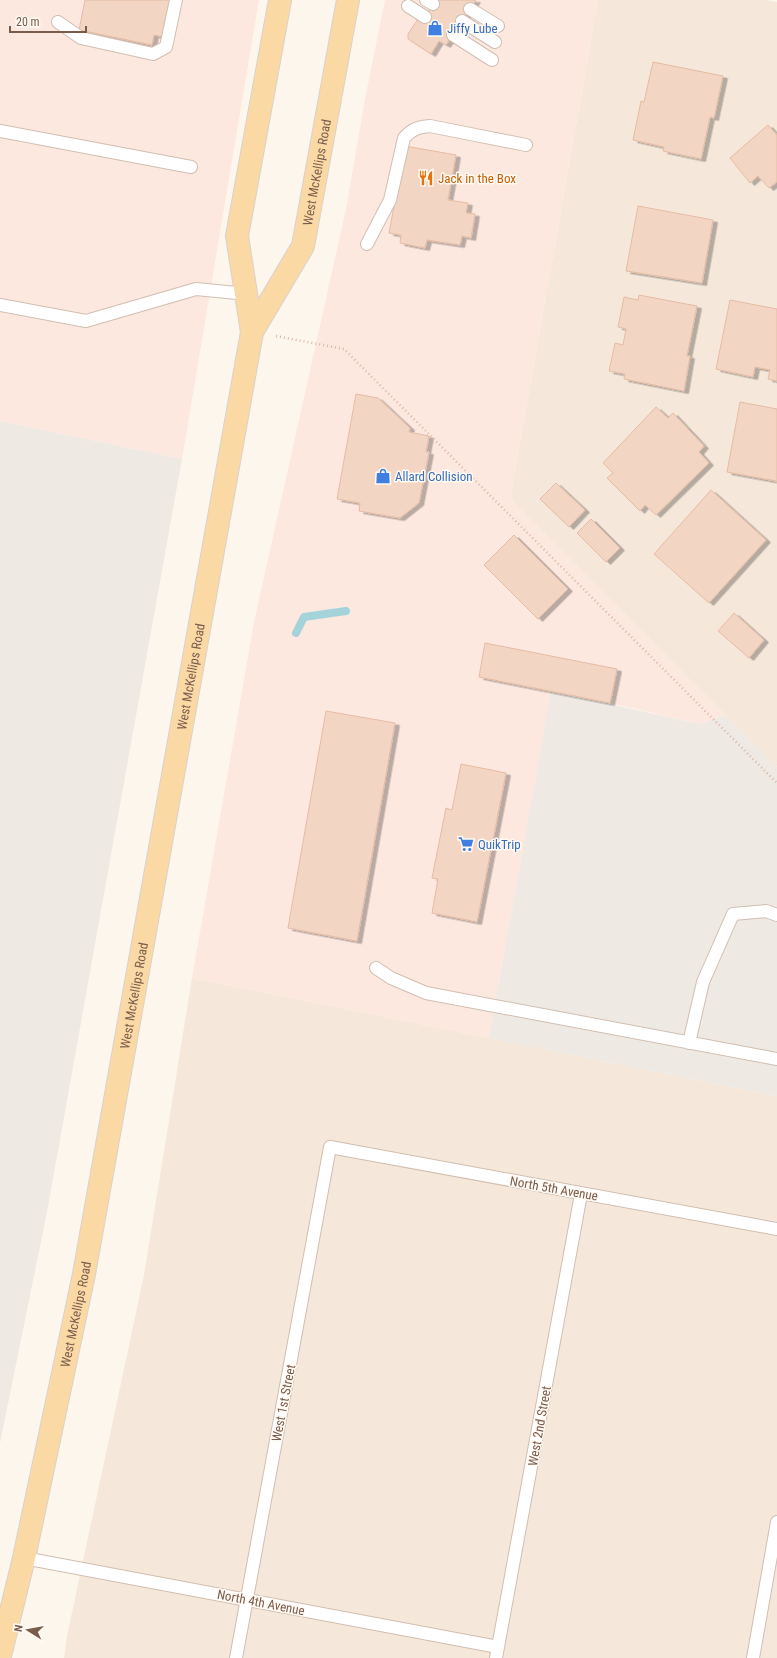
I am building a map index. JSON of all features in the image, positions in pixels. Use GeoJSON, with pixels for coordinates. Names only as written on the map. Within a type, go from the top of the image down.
{"type":"FeatureCollection","features":[{"type":"Feature","properties":{"kind":"main road","name":"West McKellips Road"},"geometry":{"type":"LineString","coordinates":[[0,1656],[24,1558],[86,1266],[252,332],[238,236],[280,0]]}},
{"type":"Feature","properties":{"kind":"main road","name":"West McKellips Road"},"geometry":{"type":"LineString","coordinates":[[252,332],[304,246],[348,0]]}},
{"type":"Feature","properties":{"kind":"lane"},"geometry":{"type":"LineString","coordinates":[[58,22],[81,38],[153,54],[166,47],[176,0]]}},
{"type":"Feature","properties":{"kind":"lane"},"geometry":{"type":"LineString","coordinates":[[408,6],[425,17]]}},
{"type":"Feature","properties":{"kind":"lane"},"geometry":{"type":"LineString","coordinates":[[470,9],[498,26]]}},
{"type":"Feature","properties":{"kind":"lane"},"geometry":{"type":"LineString","coordinates":[[462,21],[495,42]]}},
{"type":"Feature","properties":{"kind":"lane"},"geometry":{"type":"LineString","coordinates":[[453,35],[492,60]]}},
{"type":"Feature","properties":{"kind":"lane"},"geometry":{"type":"LineString","coordinates":[[368,244],[390,200],[404,138],[409,132],[418,127],[430,126],[526,145]]}},
{"type":"Feature","properties":{"kind":"lane"},"geometry":{"type":"LineString","coordinates":[[0,131],[191,167]]}},
{"type":"Feature","properties":{"kind":"lane"},"geometry":{"type":"LineString","coordinates":[[0,305],[86,321],[196,289],[247,294]]}},
{"type":"Feature","properties":{"kind":"lane"},"geometry":{"type":"LineString","coordinates":[[689,1043],[703,982],[733,914],[766,911],[777,915]]}},
{"type":"Feature","properties":{"kind":"lane"},"geometry":{"type":"LineString","coordinates":[[376,968],[391,978],[426,993],[777,1059]]}},
{"type":"Feature","properties":{"kind":"lane","name":"North 5th Avenue"},"geometry":{"type":"LineString","coordinates":[[330,1147],[777,1229]]}},
{"type":"Feature","properties":{"kind":"lane","name":"West 1st Street"},"geometry":{"type":"LineString","coordinates":[[236,1658],[330,1147]]}},
{"type":"Feature","properties":{"kind":"lane","name":"West 2nd Street"},"geometry":{"type":"LineString","coordinates":[[497,1652],[581,1194]]}},
{"type":"Feature","properties":{"kind":"lane"},"geometry":{"type":"LineString","coordinates":[[752,1658],[777,1522]]}},
{"type":"Feature","properties":{"kind":"lane","name":"North 4th Avenue"},"geometry":{"type":"LineString","coordinates":[[24,1558],[247,1600],[497,1652]]}},
{"type":"Feature","properties":{"kind":"path"},"geometry":{"type":"LineString","coordinates":[[252,332],[344,349],[777,783]]}},
{"type":"Feature","properties":{"kind":"shaded area"},"geometry":{"type":"Polygon","coordinates":[[[0,0],[259,0],[182,459],[0,421],[0,0]]]}},
{"type":"Feature","properties":{"kind":"shaded area"},"geometry":{"type":"Polygon","coordinates":[[[385,0],[598,0],[510,499],[725,715],[700,724],[610,703],[551,692],[489,1038],[192,978],[254,622],[346,209],[365,99],[385,0]]]}},
{"type":"Feature","properties":{"kind":"shaded area"},"geometry":{"type":"Polygon","coordinates":[[[598,0],[765,0],[777,2],[777,767],[510,499],[598,0]]]}},
{"type":"Feature","properties":{"kind":"shaded area"},"geometry":{"type":"Polygon","coordinates":[[[0,421],[182,459],[47,1212],[0,1443],[0,421]]]}},
{"type":"Feature","properties":{"kind":"shaded area"},"geometry":{"type":"Polygon","coordinates":[[[551,691],[700,724],[725,715],[777,767],[777,1096],[489,1038],[551,691]]]}},
{"type":"Feature","properties":{"kind":"shaded area"},"geometry":{"type":"Polygon","coordinates":[[[192,978],[777,1096],[777,1658],[64,1658],[67,1636],[144,1275],[192,978]]]}},
{"type":"Feature","properties":{"kind":"building"},"geometry":{"type":"Polygon","coordinates":[[[85,0],[171,0],[164,37],[154,35],[152,45],[79,30],[85,0]]]}},
{"type":"Feature","properties":{"kind":"building","name":"Jiffy Lube"},"geometry":{"type":"Polygon","coordinates":[[[436,0],[476,0],[446,45],[439,41],[431,54],[408,39],[408,34],[418,19],[422,21],[436,0]]]}},
{"type":"Feature","properties":{"kind":"building"},"geometry":{"type":"Polygon","coordinates":[[[653,62],[723,76],[714,118],[710,117],[701,159],[663,151],[664,147],[633,140],[641,101],[644,102],[653,62]]]}},
{"type":"Feature","properties":{"kind":"building"},"geometry":{"type":"Polygon","coordinates":[[[768,125],[777,135],[777,182],[769,188],[758,176],[750,183],[730,158],[768,125]]]}},
{"type":"Feature","properties":{"kind":"building","name":"Jack in the Box"},"geometry":{"type":"Polygon","coordinates":[[[405,146],[456,155],[448,200],[468,203],[466,213],[475,214],[471,238],[462,236],[460,245],[427,240],[425,248],[400,243],[401,235],[389,233],[405,146]]]}},
{"type":"Feature","properties":{"kind":"building"},"geometry":{"type":"Polygon","coordinates":[[[638,206],[713,220],[702,283],[626,271],[638,206]]]}},
{"type":"Feature","properties":{"kind":"building"},"geometry":{"type":"Polygon","coordinates":[[[639,295],[697,306],[687,356],[690,356],[684,391],[624,379],[625,374],[609,371],[615,343],[623,345],[626,329],[618,327],[624,297],[638,300],[639,295]]]}},
{"type":"Feature","properties":{"kind":"building"},"geometry":{"type":"Polygon","coordinates":[[[730,300],[777,309],[777,381],[768,379],[770,370],[755,367],[753,377],[716,369],[730,300]]]}},
{"type":"Feature","properties":{"kind":"building","name":"Allard Collision"},"geometry":{"type":"Polygon","coordinates":[[[356,394],[378,398],[410,428],[409,432],[429,436],[426,452],[429,452],[419,503],[400,518],[359,511],[360,503],[337,499],[356,394]]]}},
{"type":"Feature","properties":{"kind":"building"},"geometry":{"type":"Polygon","coordinates":[[[740,402],[777,409],[777,483],[776,481],[727,472],[740,402]]]}},
{"type":"Feature","properties":{"kind":"building"},"geometry":{"type":"Polygon","coordinates":[[[656,407],[668,418],[673,413],[704,446],[699,452],[709,463],[656,515],[645,505],[640,511],[607,478],[613,473],[603,463],[656,407]]]}},
{"type":"Feature","properties":{"kind":"building"},"geometry":{"type":"Polygon","coordinates":[[[556,483],[585,510],[569,527],[540,499],[556,483]]]}},
{"type":"Feature","properties":{"kind":"building"},"geometry":{"type":"Polygon","coordinates":[[[711,490],[766,540],[709,603],[654,554],[711,490]]]}},
{"type":"Feature","properties":{"kind":"building"},"geometry":{"type":"Polygon","coordinates":[[[591,519],[620,548],[606,562],[577,533],[591,519]]]}},
{"type":"Feature","properties":{"kind":"building"},"geometry":{"type":"Polygon","coordinates":[[[514,535],[568,589],[538,619],[484,565],[514,535]]]}},
{"type":"Feature","properties":{"kind":"building"},"geometry":{"type":"Polygon","coordinates":[[[734,613],[764,640],[749,658],[718,631],[734,613]]]}},
{"type":"Feature","properties":{"kind":"building"},"geometry":{"type":"Polygon","coordinates":[[[485,643],[617,669],[610,703],[479,677],[485,643]]]}},
{"type":"Feature","properties":{"kind":"building"},"geometry":{"type":"Polygon","coordinates":[[[326,711],[395,723],[357,941],[288,928],[326,711]]]}},
{"type":"Feature","properties":{"kind":"building","name":"QuikTrip"},"geometry":{"type":"Polygon","coordinates":[[[461,764],[506,773],[477,922],[432,913],[438,879],[432,878],[446,808],[452,810],[461,764]]]}},
{"type":"Feature","properties":{"kind":"waterway"},"geometry":{"type":"LineString","coordinates":[[296,633],[304,617],[346,611]]}},
{"type":"Feature","properties":{"kind":"place","name":"Jiffy Lube"},"geometry":{"type":"Point","coordinates":[435,28]}},
{"type":"Feature","properties":{"kind":"place","name":"Jack in the Box"},"geometry":{"type":"Point","coordinates":[426,178]}},
{"type":"Feature","properties":{"kind":"place","name":"Allard Collision"},"geometry":{"type":"Point","coordinates":[383,476]}},
{"type":"Feature","properties":{"kind":"place","name":"QuikTrip"},"geometry":{"type":"Point","coordinates":[466,844]}}]}
